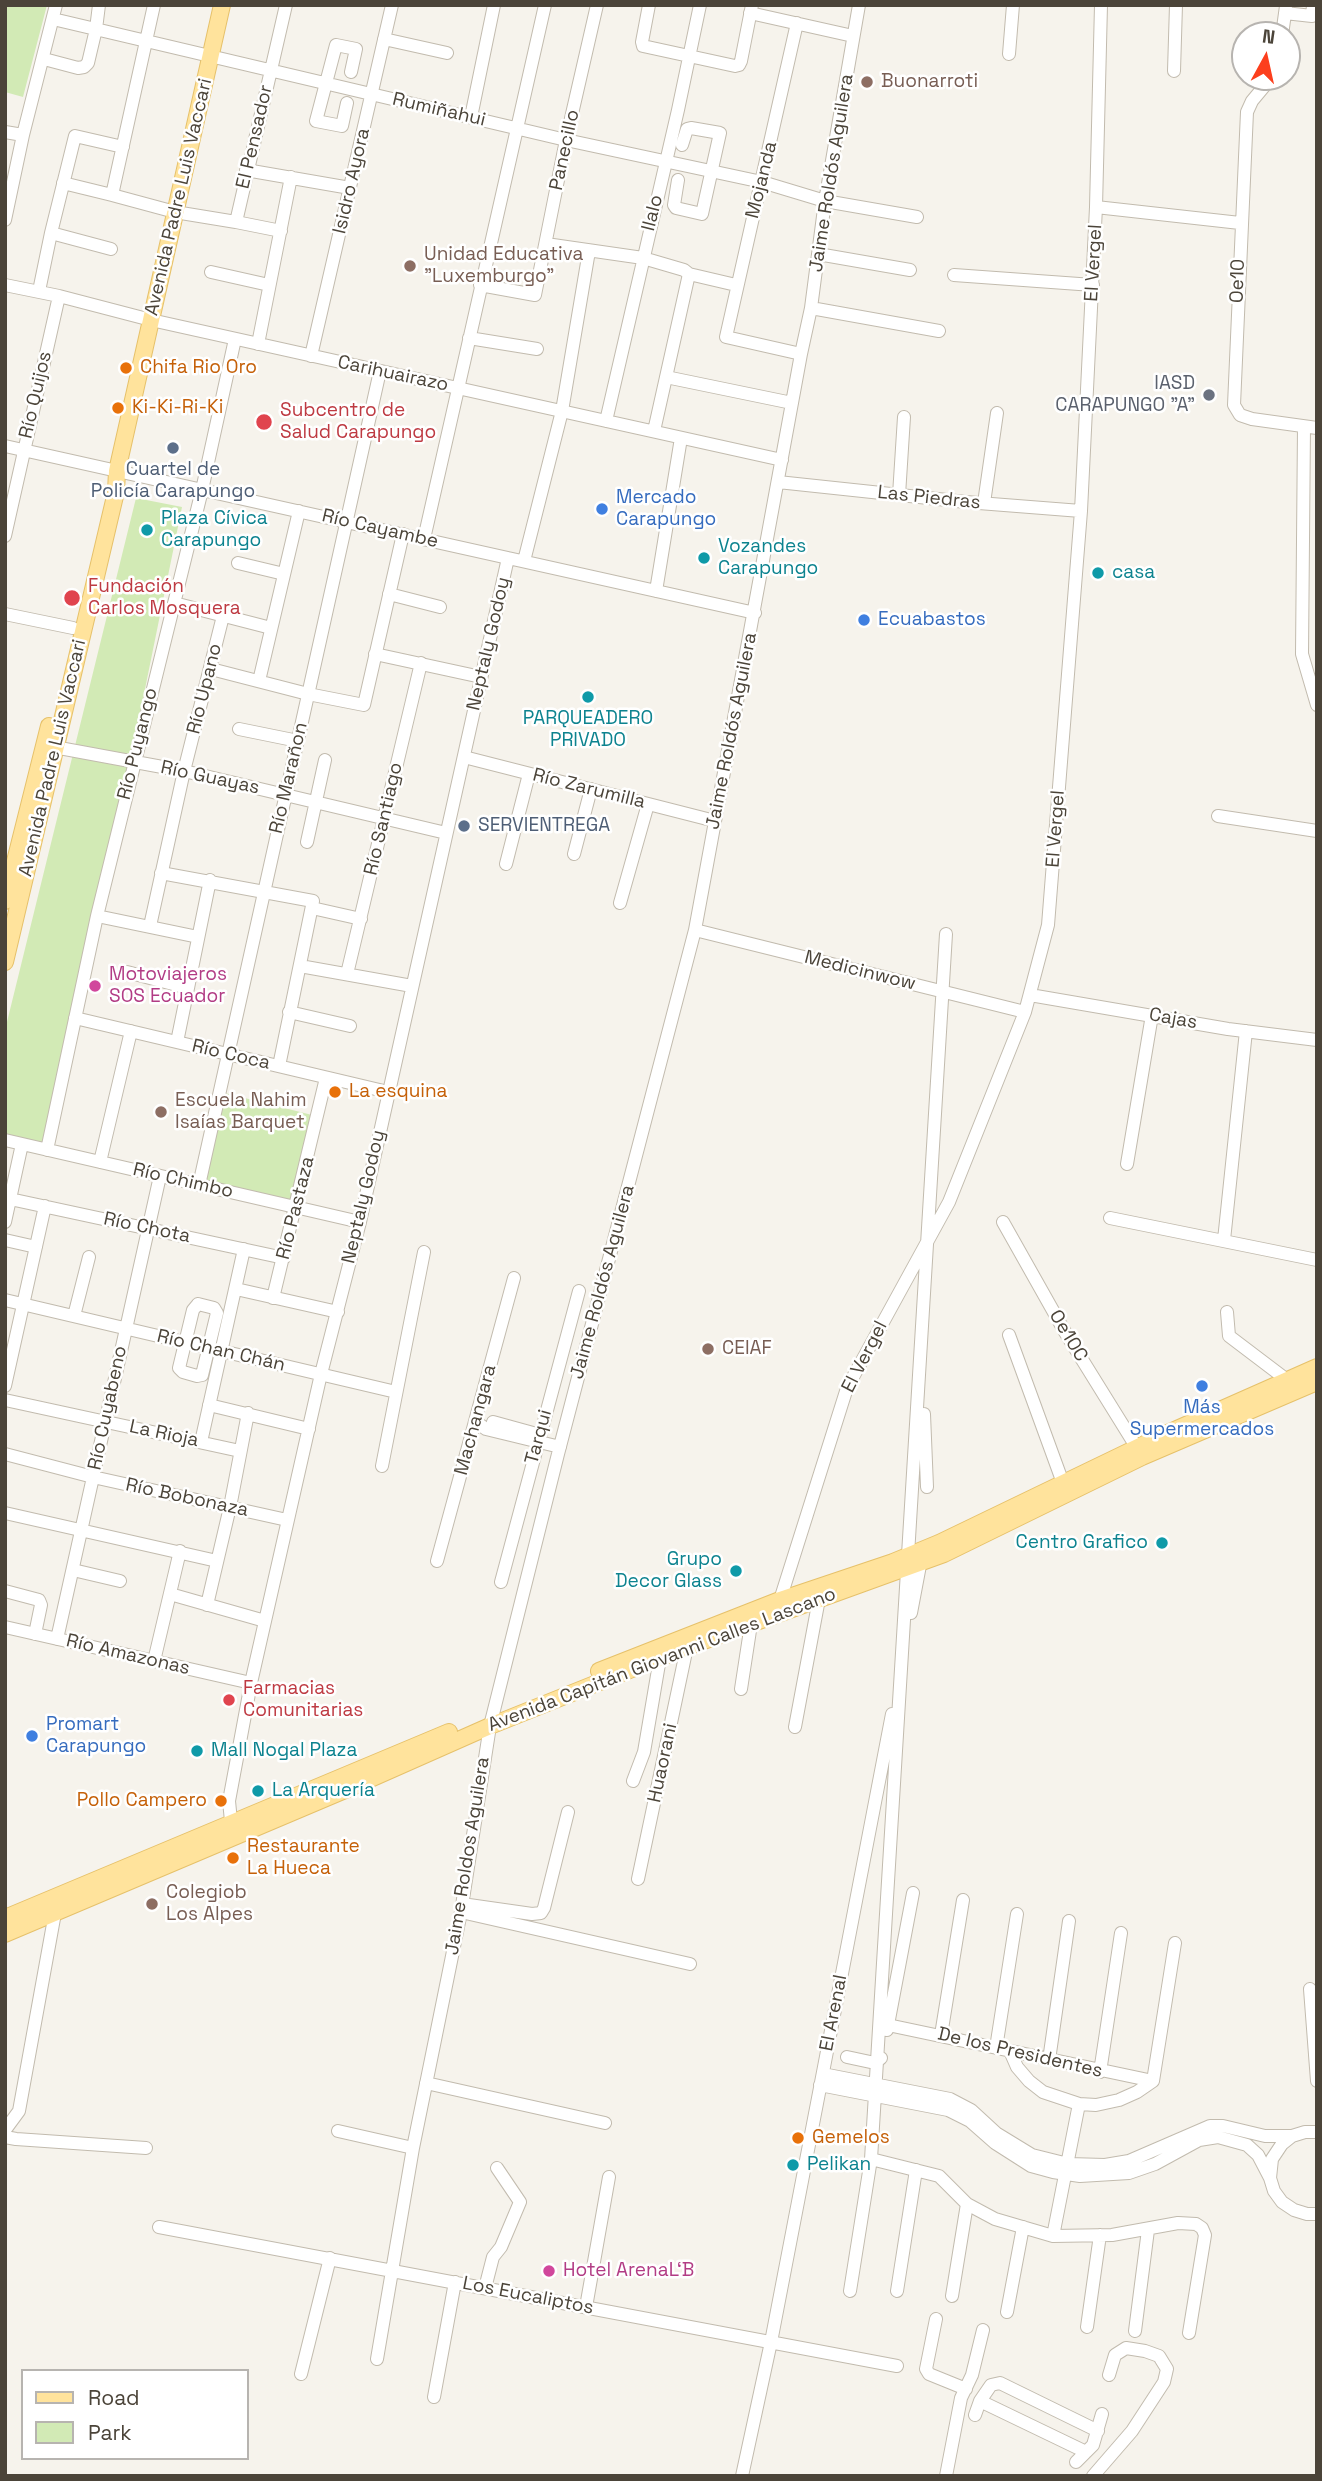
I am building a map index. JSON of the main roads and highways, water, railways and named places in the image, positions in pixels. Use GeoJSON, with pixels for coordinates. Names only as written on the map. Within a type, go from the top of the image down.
{"type":"FeatureCollection","features":[{"type":"Feature","properties":{"kind":"main road","name":"Avenida Padre Luis Vaccari"},"geometry":{"type":"LineString","coordinates":[[5,962],[17,851],[54,747],[116,492],[117,471],[151,320],[182,213],[222,5]]}},
{"type":"Feature","properties":{"kind":"main road","name":"Avenida Padre Luis Vaccari"},"geometry":{"type":"LineString","coordinates":[[5,901],[74,628],[106,488],[117,471]]}},
{"type":"Feature","properties":{"kind":"main road","name":"Avenida Capitán Giovanni Calles Lascano"},"geometry":{"type":"LineString","coordinates":[[5,1934],[232,1831],[685,1635],[780,1600],[921,1557],[1063,1483],[1317,1367]]}},
{"type":"Feature","properties":{"kind":"main road","name":"Avenida Capitán Giovanni Calles Lascano"},"geometry":{"type":"LineString","coordinates":[[491,1720],[820,1599],[1317,1382]]}},
{"type":"Feature","properties":{"kind":"main road","name":"Avenida Capitán Giovanni Calles Lascano"},"geometry":{"type":"LineString","coordinates":[[5,1918],[232,1831]]}},
{"type":"Feature","properties":{"kind":"place","name":"Buonarroti"},"geometry":{"type":"Point","coordinates":[867,82]}},
{"type":"Feature","properties":{"kind":"place","name":"Unidad Educativa \"Luxemburgo\""},"geometry":{"type":"Point","coordinates":[410,266]}},
{"type":"Feature","properties":{"kind":"place","name":"Chifa Rio Oro"},"geometry":{"type":"Point","coordinates":[126,368]}},
{"type":"Feature","properties":{"kind":"place","name":"IASD CARAPUNGO \"A\""},"geometry":{"type":"Point","coordinates":[1209,395]}},
{"type":"Feature","properties":{"kind":"place","name":"Ki-Ki-Ri-Ki"},"geometry":{"type":"Point","coordinates":[118,408]}},
{"type":"Feature","properties":{"kind":"place","name":"Subcentro de Salud Carapungo"},"geometry":{"type":"Point","coordinates":[264,422]}},
{"type":"Feature","properties":{"kind":"place","name":"Cuartel de Policía Carapungo"},"geometry":{"type":"Point","coordinates":[173,448]}},
{"type":"Feature","properties":{"kind":"place","name":"Mercado Carapungo"},"geometry":{"type":"Point","coordinates":[602,509]}},
{"type":"Feature","properties":{"kind":"place","name":"Plaza Cívica Carapungo"},"geometry":{"type":"Point","coordinates":[147,530]}},
{"type":"Feature","properties":{"kind":"place","name":"Vozandes Carapungo"},"geometry":{"type":"Point","coordinates":[704,558]}},
{"type":"Feature","properties":{"kind":"place","name":"casa"},"geometry":{"type":"Point","coordinates":[1098,573]}},
{"type":"Feature","properties":{"kind":"place","name":"Fundación Carlos Mosquera"},"geometry":{"type":"Point","coordinates":[72,598]}},
{"type":"Feature","properties":{"kind":"place","name":"Ecuabastos"},"geometry":{"type":"Point","coordinates":[864,620]}},
{"type":"Feature","properties":{"kind":"place","name":"PARQUEADERO PRIVADO"},"geometry":{"type":"Point","coordinates":[588,697]}},
{"type":"Feature","properties":{"kind":"place","name":"SERVIENTREGA"},"geometry":{"type":"Point","coordinates":[464,826]}},
{"type":"Feature","properties":{"kind":"place","name":"Motoviajeros SOS Ecuador"},"geometry":{"type":"Point","coordinates":[95,986]}},
{"type":"Feature","properties":{"kind":"place","name":"La esquina"},"geometry":{"type":"Point","coordinates":[335,1092]}},
{"type":"Feature","properties":{"kind":"place","name":"Escuela Nahim Isaías Barquet"},"geometry":{"type":"Point","coordinates":[161,1112]}},
{"type":"Feature","properties":{"kind":"place","name":"CEIAF"},"geometry":{"type":"Point","coordinates":[708,1349]}},
{"type":"Feature","properties":{"kind":"place","name":"Más Supermercados"},"geometry":{"type":"Point","coordinates":[1202,1386]}},
{"type":"Feature","properties":{"kind":"place","name":"Centro Grafico"},"geometry":{"type":"Point","coordinates":[1162,1543]}},
{"type":"Feature","properties":{"kind":"place","name":"Grupo Decor Glass"},"geometry":{"type":"Point","coordinates":[736,1571]}},
{"type":"Feature","properties":{"kind":"place","name":"Farmacias Comunitarias"},"geometry":{"type":"Point","coordinates":[229,1700]}},
{"type":"Feature","properties":{"kind":"place","name":"Promart Carapungo"},"geometry":{"type":"Point","coordinates":[32,1736]}},
{"type":"Feature","properties":{"kind":"place","name":"Mall Nogal Plaza"},"geometry":{"type":"Point","coordinates":[197,1751]}},
{"type":"Feature","properties":{"kind":"place","name":"La Arquería"},"geometry":{"type":"Point","coordinates":[258,1791]}},
{"type":"Feature","properties":{"kind":"place","name":"Pollo Campero"},"geometry":{"type":"Point","coordinates":[221,1801]}},
{"type":"Feature","properties":{"kind":"place","name":"Restaurante La Hueca"},"geometry":{"type":"Point","coordinates":[233,1858]}},
{"type":"Feature","properties":{"kind":"place","name":"Colegiob Los Alpes"},"geometry":{"type":"Point","coordinates":[152,1904]}},
{"type":"Feature","properties":{"kind":"place","name":"Gemelos"},"geometry":{"type":"Point","coordinates":[798,2138]}},
{"type":"Feature","properties":{"kind":"place","name":"Pelikan"},"geometry":{"type":"Point","coordinates":[793,2165]}},
{"type":"Feature","properties":{"kind":"place","name":"Hotel ArenaL‘B"},"geometry":{"type":"Point","coordinates":[549,2271]}}]}
